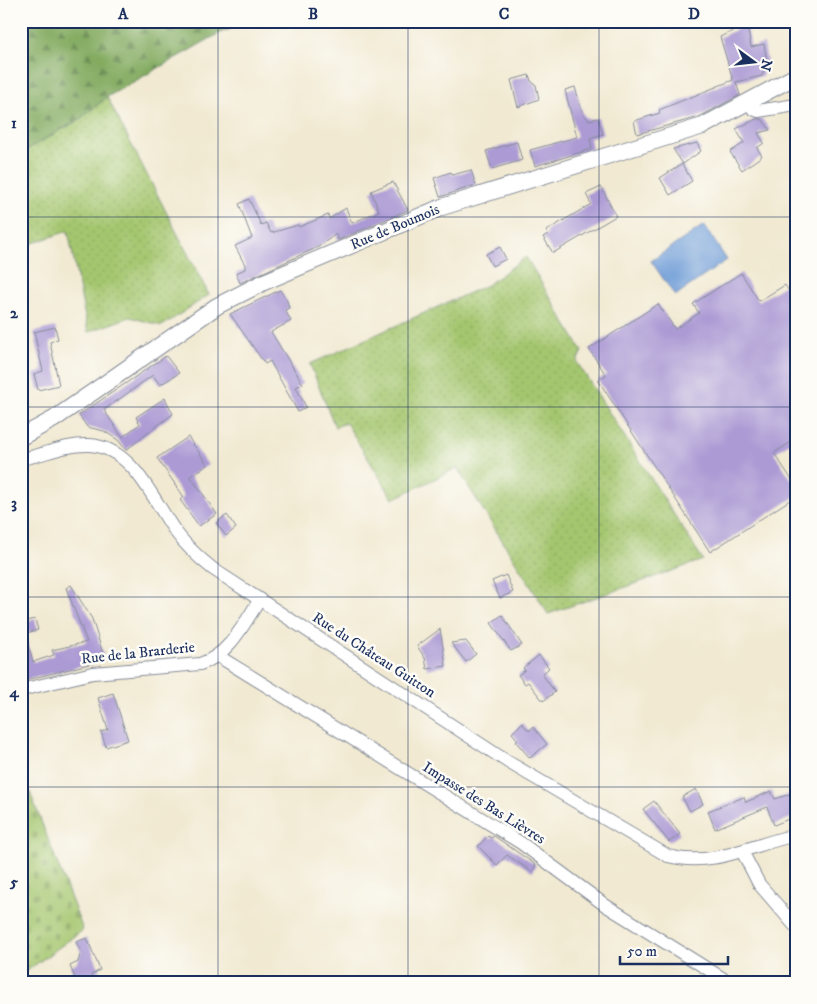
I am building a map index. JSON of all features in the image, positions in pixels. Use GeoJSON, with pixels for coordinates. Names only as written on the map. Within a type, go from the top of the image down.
{"type":"FeatureCollection","features":[{"type":"Feature","properties":{"kind":"street","name":"Rue de Boumois"},"geometry":{"type":"LineString","coordinates":[[21,437],[54,419],[217,306],[264,282],[442,207],[703,126],[796,76]]}},
{"type":"Feature","properties":{"kind":"street"},"geometry":{"type":"LineString","coordinates":[[750,102],[753,108],[758,111],[796,105]]}},
{"type":"Feature","properties":{"kind":"street","name":"Rue du Château Guitton"},"geometry":{"type":"LineString","coordinates":[[21,459],[59,448],[88,445],[109,448],[133,468],[176,533],[196,555],[260,600],[508,762],[661,853],[687,861],[711,858],[796,835]]}},
{"type":"Feature","properties":{"kind":"street","name":"Rue de la Brarderie"},"geometry":{"type":"LineString","coordinates":[[21,690],[94,673],[200,664],[218,656],[226,649],[260,600]]}},
{"type":"Feature","properties":{"kind":"street","name":"Impasse des Bas Lièvres"},"geometry":{"type":"LineString","coordinates":[[218,656],[521,843],[605,905],[730,983]]}},
{"type":"Feature","properties":{"kind":"street"},"geometry":{"type":"LineString","coordinates":[[742,851],[759,884],[796,927]]}},
{"type":"Feature","properties":{"kind":"green space"},"geometry":{"type":"Polygon","coordinates":[[[21,21],[251,21],[220,33],[107,97],[80,119],[21,153],[21,21]]]}},
{"type":"Feature","properties":{"kind":"green space"},"geometry":{"type":"Polygon","coordinates":[[[107,97],[209,295],[162,326],[130,317],[88,332],[68,231],[21,247],[21,153],[80,119],[107,97]]]}},
{"type":"Feature","properties":{"kind":"green space"},"geometry":{"type":"Polygon","coordinates":[[[526,257],[582,351],[577,362],[703,560],[548,614],[457,468],[393,499],[346,423],[335,427],[310,364],[487,285],[526,257]]]}},
{"type":"Feature","properties":{"kind":"green space"},"geometry":{"type":"Polygon","coordinates":[[[21,769],[83,930],[21,975],[21,769]]]}},
{"type":"Feature","properties":{"kind":"water"},"geometry":{"type":"Polygon","coordinates":[[[704,225],[727,260],[675,296],[651,261],[704,225]]]}},
{"type":"Feature","properties":{"kind":"building"},"geometry":{"type":"Polygon","coordinates":[[[742,21],[746,21],[751,47],[764,44],[767,62],[762,76],[736,82],[740,95],[699,117],[637,134],[634,121],[660,113],[659,110],[733,80],[720,37],[738,29],[742,21]]]}},
{"type":"Feature","properties":{"kind":"building"},"geometry":{"type":"Polygon","coordinates":[[[529,75],[531,81],[536,85],[539,99],[518,107],[511,80],[529,75]]]}},
{"type":"Feature","properties":{"kind":"building"},"geometry":{"type":"Polygon","coordinates":[[[575,87],[583,114],[589,120],[598,118],[603,134],[590,138],[592,149],[535,166],[530,150],[577,137],[565,90],[575,87]]]}},
{"type":"Feature","properties":{"kind":"building"},"geometry":{"type":"Polygon","coordinates":[[[756,119],[762,119],[770,130],[758,133],[764,143],[757,148],[762,156],[742,170],[730,152],[744,143],[736,129],[756,119]]]}},
{"type":"Feature","properties":{"kind":"building"},"geometry":{"type":"Polygon","coordinates":[[[517,142],[522,160],[492,169],[486,151],[517,142]]]}},
{"type":"Feature","properties":{"kind":"building"},"geometry":{"type":"Polygon","coordinates":[[[697,143],[701,151],[683,164],[673,149],[697,143]]]}},
{"type":"Feature","properties":{"kind":"building"},"geometry":{"type":"Polygon","coordinates":[[[682,164],[692,181],[670,195],[660,178],[682,164]]]}},
{"type":"Feature","properties":{"kind":"building"},"geometry":{"type":"Polygon","coordinates":[[[471,170],[476,185],[440,197],[434,178],[451,172],[452,175],[471,170]]]}},
{"type":"Feature","properties":{"kind":"building"},"geometry":{"type":"Polygon","coordinates":[[[393,182],[408,210],[338,240],[336,234],[318,247],[240,283],[236,273],[245,269],[245,265],[235,246],[252,238],[239,204],[249,199],[261,225],[266,223],[271,233],[298,225],[299,227],[328,215],[329,219],[346,208],[352,223],[379,211],[371,191],[393,182]]]}},
{"type":"Feature","properties":{"kind":"building"},"geometry":{"type":"Polygon","coordinates":[[[601,187],[616,216],[553,253],[543,237],[548,234],[546,231],[591,204],[586,194],[601,187]]]}},
{"type":"Feature","properties":{"kind":"building"},"geometry":{"type":"Polygon","coordinates":[[[500,247],[506,259],[492,266],[486,254],[500,247]]]}},
{"type":"Feature","properties":{"kind":"building"},"geometry":{"type":"Polygon","coordinates":[[[741,273],[759,301],[785,285],[796,302],[796,439],[774,453],[796,486],[796,496],[710,552],[598,380],[606,375],[589,349],[658,304],[675,329],[699,313],[693,304],[741,273]]]}},
{"type":"Feature","properties":{"kind":"building"},"geometry":{"type":"Polygon","coordinates":[[[280,290],[287,301],[289,308],[285,310],[291,321],[271,332],[303,384],[296,387],[306,407],[298,412],[270,361],[265,364],[230,314],[280,290]]]}},
{"type":"Feature","properties":{"kind":"building"},"geometry":{"type":"Polygon","coordinates":[[[55,327],[58,339],[50,342],[59,385],[38,390],[34,374],[43,371],[34,332],[55,327]]]}},
{"type":"Feature","properties":{"kind":"building"},"geometry":{"type":"Polygon","coordinates":[[[166,356],[179,373],[160,385],[153,375],[104,410],[122,437],[140,424],[136,417],[165,398],[173,414],[126,450],[118,440],[104,431],[87,427],[79,415],[166,356]]]}},
{"type":"Feature","properties":{"kind":"building"},"geometry":{"type":"Polygon","coordinates":[[[188,437],[208,465],[190,476],[217,514],[199,526],[180,500],[184,497],[157,458],[188,437]]]}},
{"type":"Feature","properties":{"kind":"building"},"geometry":{"type":"Polygon","coordinates":[[[227,515],[236,528],[226,536],[216,523],[227,515]]]}},
{"type":"Feature","properties":{"kind":"building"},"geometry":{"type":"Polygon","coordinates":[[[506,575],[513,592],[500,598],[492,581],[506,575]]]}},
{"type":"Feature","properties":{"kind":"building"},"geometry":{"type":"Polygon","coordinates":[[[71,585],[92,619],[105,660],[26,680],[21,663],[21,622],[35,619],[38,630],[22,634],[25,634],[33,662],[54,655],[52,650],[87,642],[66,588],[71,585]]]}},
{"type":"Feature","properties":{"kind":"building"},"geometry":{"type":"Polygon","coordinates":[[[502,615],[522,645],[511,651],[491,623],[502,615]]]}},
{"type":"Feature","properties":{"kind":"building"},"geometry":{"type":"Polygon","coordinates":[[[440,629],[446,666],[427,669],[425,658],[417,646],[440,629]]]}},
{"type":"Feature","properties":{"kind":"building"},"geometry":{"type":"Polygon","coordinates":[[[466,641],[476,654],[466,662],[451,643],[466,641]]]}},
{"type":"Feature","properties":{"kind":"building"},"geometry":{"type":"Polygon","coordinates":[[[539,655],[549,668],[542,674],[555,692],[543,701],[528,682],[525,684],[518,675],[525,670],[523,668],[539,655]]]}},
{"type":"Feature","properties":{"kind":"building"},"geometry":{"type":"Polygon","coordinates":[[[113,693],[128,740],[106,747],[101,732],[108,730],[98,698],[113,693]]]}},
{"type":"Feature","properties":{"kind":"building"},"geometry":{"type":"Polygon","coordinates":[[[522,723],[529,731],[533,727],[547,744],[530,758],[516,742],[518,740],[512,733],[522,723]]]}},
{"type":"Feature","properties":{"kind":"building"},"geometry":{"type":"Polygon","coordinates":[[[696,789],[703,804],[690,811],[682,797],[696,789]]]}},
{"type":"Feature","properties":{"kind":"building"},"geometry":{"type":"Polygon","coordinates":[[[771,791],[775,799],[796,792],[796,816],[774,825],[767,807],[715,829],[708,811],[744,797],[746,802],[771,791]]]}},
{"type":"Feature","properties":{"kind":"building"},"geometry":{"type":"Polygon","coordinates":[[[654,801],[680,834],[669,842],[643,809],[654,801]]]}},
{"type":"Feature","properties":{"kind":"building"},"geometry":{"type":"Polygon","coordinates":[[[488,836],[491,838],[494,836],[536,865],[532,872],[507,855],[497,865],[478,846],[488,836]]]}},
{"type":"Feature","properties":{"kind":"building"},"geometry":{"type":"Polygon","coordinates":[[[87,938],[100,970],[91,975],[95,983],[77,983],[70,966],[78,962],[81,952],[76,942],[87,938]]]}}]}
